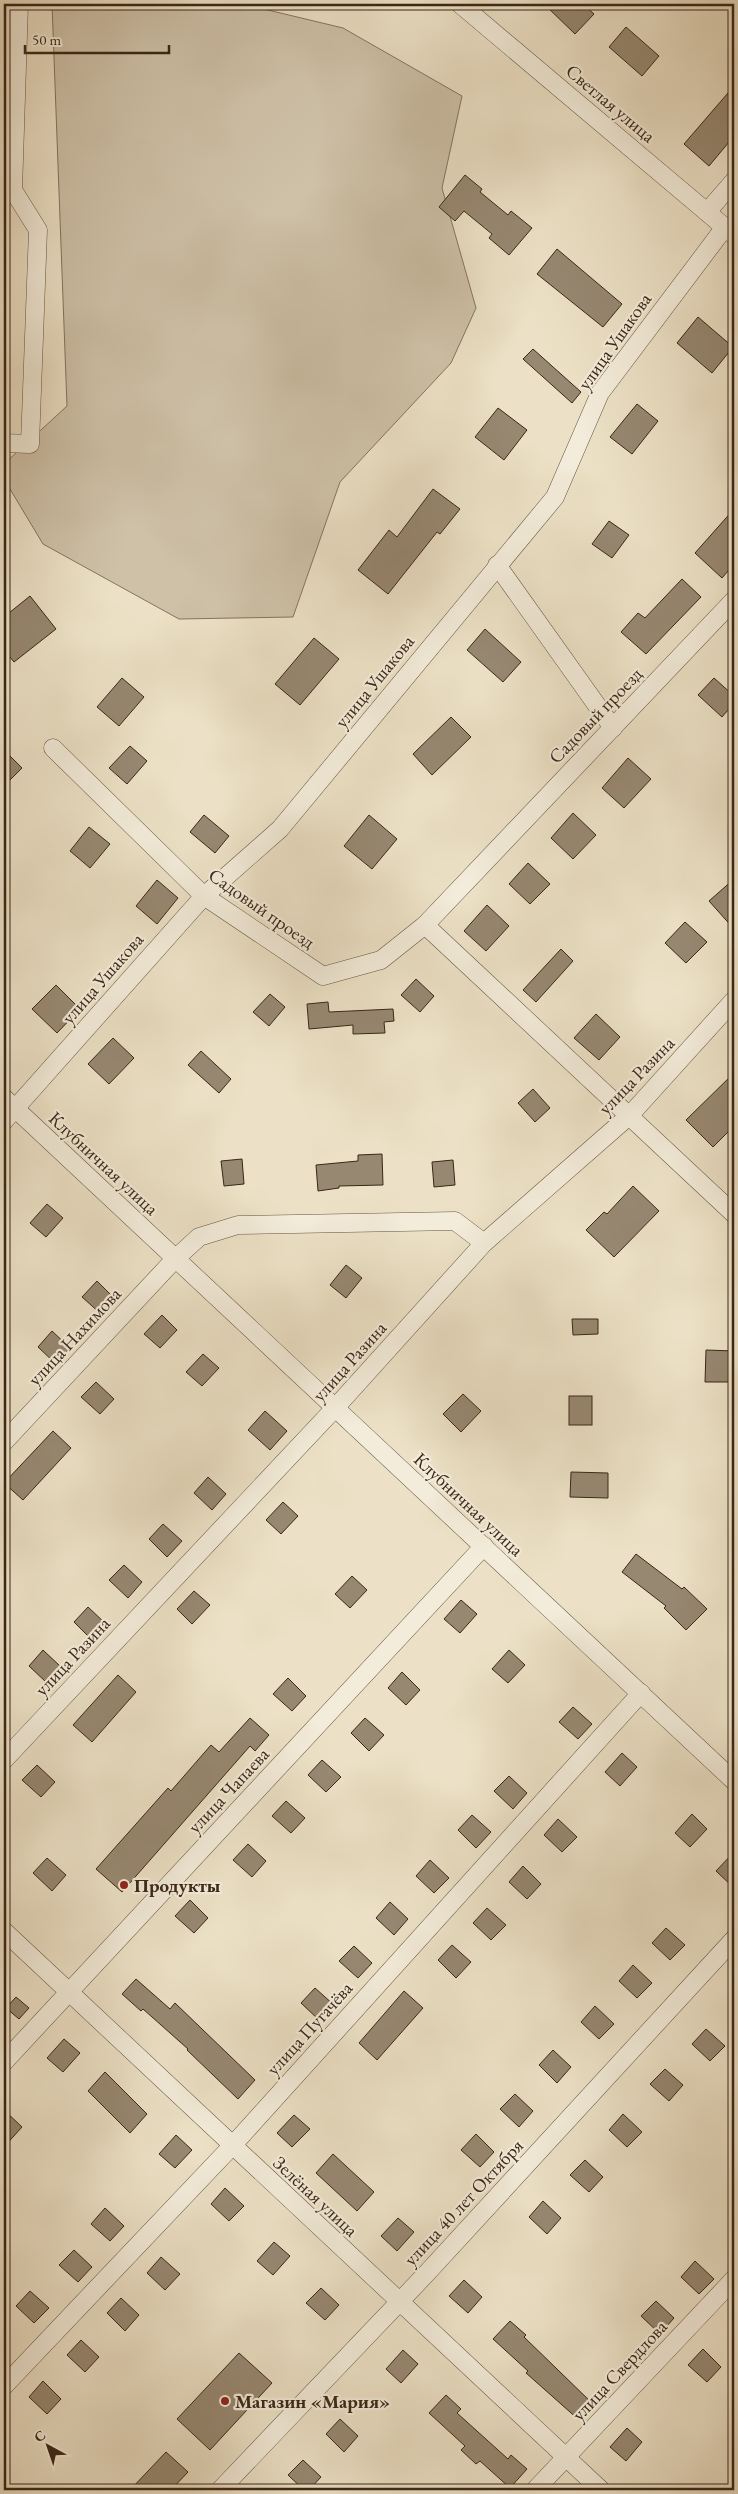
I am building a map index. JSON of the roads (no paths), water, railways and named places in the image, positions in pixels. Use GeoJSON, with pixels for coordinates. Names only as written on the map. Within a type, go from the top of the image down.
{"type":"FeatureCollection","features":[{"type":"Feature","properties":{"kind":"street"},"geometry":{"type":"LineString","coordinates":[[4,443],[30,444],[38,230],[13,190],[19,4]]}},
{"type":"Feature","properties":{"kind":"street","name":"Светлая улица"},"geometry":{"type":"LineString","coordinates":[[460,4],[729,231]]}},
{"type":"Feature","properties":{"kind":"street"},"geometry":{"type":"LineString","coordinates":[[708,212],[734,181]]}},
{"type":"Feature","properties":{"kind":"street","name":"улица Ушакова"},"geometry":{"type":"LineString","coordinates":[[8,1109],[204,896],[280,829],[497,565],[555,498],[600,393],[729,231]]}},
{"type":"Feature","properties":{"kind":"street"},"geometry":{"type":"LineString","coordinates":[[497,565],[613,728]]}},
{"type":"Feature","properties":{"kind":"street","name":"Садовый проезд"},"geometry":{"type":"LineString","coordinates":[[52,748],[204,896],[323,976],[381,960],[425,926],[734,600]]}},
{"type":"Feature","properties":{"kind":"street"},"geometry":{"type":"LineString","coordinates":[[425,926],[630,1115],[734,1214]]}},
{"type":"Feature","properties":{"kind":"street","name":"улица Разина"},"geometry":{"type":"LineString","coordinates":[[4,1760],[335,1408],[484,1243],[630,1115],[734,1000]]}},
{"type":"Feature","properties":{"kind":"street","name":"Клубничная улица"},"geometry":{"type":"LineString","coordinates":[[8,1109],[175,1259],[734,1781]]}},
{"type":"Feature","properties":{"kind":"street"},"geometry":{"type":"LineString","coordinates":[[175,1259],[199,1237],[238,1225],[455,1221],[484,1243]]}},
{"type":"Feature","properties":{"kind":"street","name":"улица Нахимова"},"geometry":{"type":"LineString","coordinates":[[4,1442],[175,1259]]}},
{"type":"Feature","properties":{"kind":"street","name":"улица Чапаева"},"geometry":{"type":"LineString","coordinates":[[4,2062],[484,1546]]}},
{"type":"Feature","properties":{"kind":"street","name":"улица Пугачёва"},"geometry":{"type":"LineString","coordinates":[[4,2386],[232,2146],[641,1693]]}},
{"type":"Feature","properties":{"kind":"street","name":"Зелёная улица"},"geometry":{"type":"LineString","coordinates":[[4,1931],[601,2490]]}},
{"type":"Feature","properties":{"kind":"street","name":"улица 40 лет Октября"},"geometry":{"type":"LineString","coordinates":[[220,2490],[399,2302],[734,1940]]}},
{"type":"Feature","properties":{"kind":"street","name":"улица Свердлова"},"geometry":{"type":"LineString","coordinates":[[536,2490],[734,2279]]}},
{"type":"Feature","properties":{"kind":"place","name":"Продукты"},"geometry":{"type":"Point","coordinates":[124,1885]}},
{"type":"Feature","properties":{"kind":"place","name":"Магазин «Мария»"},"geometry":{"type":"Point","coordinates":[225,2401]}}]}
